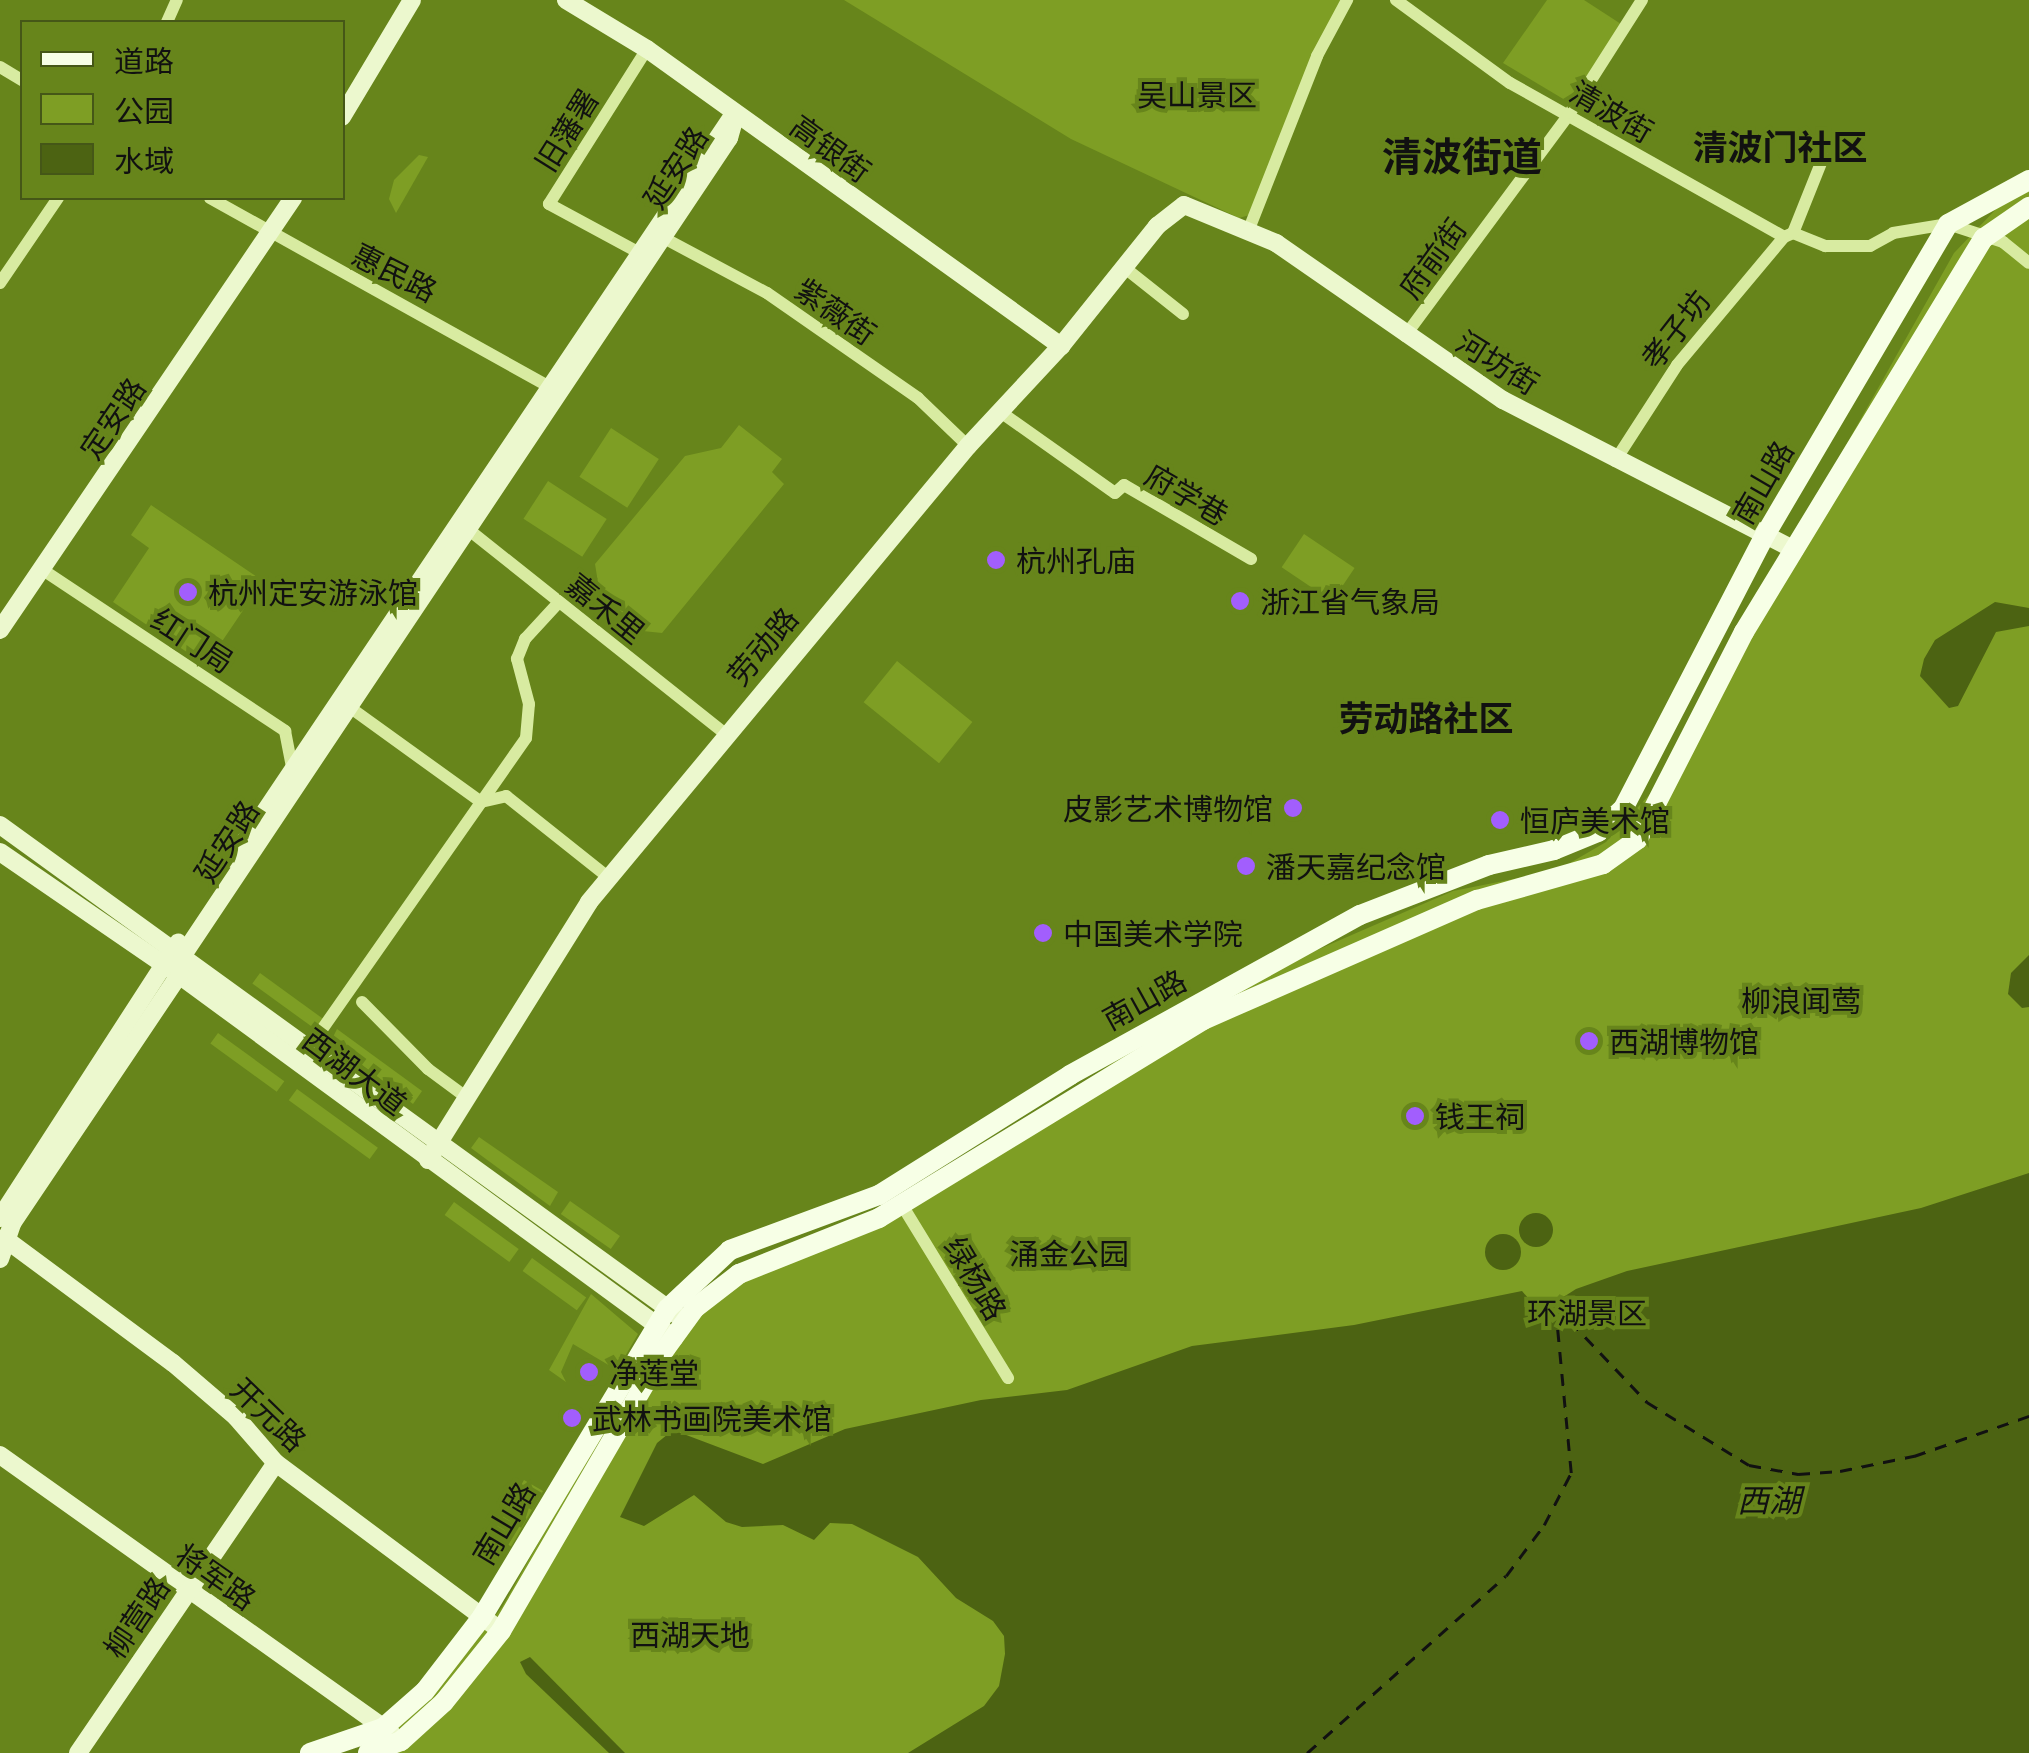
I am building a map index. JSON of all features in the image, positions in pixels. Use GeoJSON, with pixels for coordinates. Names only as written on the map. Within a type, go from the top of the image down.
{"type":"FeatureCollection","features":[{"type":"Feature","properties":{"kind":"main road"},"geometry":{"type":"LineString","coordinates":[[1948,224],[2029,180]]}},
{"type":"Feature","properties":{"kind":"main road","name":"南山路"},"geometry":{"type":"LineString","coordinates":[[368,1753],[401,1741],[444,1702],[501,1630],[671,1323],[739,1274],[902,1205],[1203,1020],[1477,900],[1603,864],[1638,838],[1744,632],[1984,238],[2029,207]]}},
{"type":"Feature","properties":{"kind":"main road","name":"南山路"},"geometry":{"type":"LineString","coordinates":[[310,1753],[384,1728],[424,1691],[482,1617],[671,1323],[730,1250],[880,1195],[1070,1074],[1360,915],[1488,864],[1554,850],[1598,832],[1624,809],[1766,535],[1948,224]]}},
{"type":"Feature","properties":{"kind":"street"},"geometry":{"type":"LineString","coordinates":[[345,112],[412,0]]}},
{"type":"Feature","properties":{"kind":"street","name":"高银街"},"geometry":{"type":"LineString","coordinates":[[566,0],[646,49],[1061,346]]}},
{"type":"Feature","properties":{"kind":"street"},"geometry":{"type":"LineString","coordinates":[[1249,229],[1317,56],[1347,0]]}},
{"type":"Feature","properties":{"kind":"street","name":"清波街"},"geometry":{"type":"LineString","coordinates":[[1396,0],[1510,83],[1789,235],[1825,246],[1870,246],[1894,233],[1948,224]]}},
{"type":"Feature","properties":{"kind":"street","name":"府前街"},"geometry":{"type":"LineString","coordinates":[[1406,336],[1570,113],[1642,0]]}},
{"type":"Feature","properties":{"kind":"street","name":"旧藩署"},"geometry":{"type":"LineString","coordinates":[[636,251],[549,204],[646,49]]}},
{"type":"Feature","properties":{"kind":"street","name":"延安路"},"geometry":{"type":"LineString","coordinates":[[552,388],[662,237],[728,138],[736,114]]}},
{"type":"Feature","properties":{"kind":"street","name":"延安路"},"geometry":{"type":"LineString","coordinates":[[4,1245],[13,1222],[292,768],[462,524],[636,251],[736,114]]}},
{"type":"Feature","properties":{"kind":"street","name":"孝子坊"},"geometry":{"type":"LineString","coordinates":[[1615,460],[1649,402],[1789,235],[1822,158]]}},
{"type":"Feature","properties":{"kind":"street"},"geometry":{"type":"LineString","coordinates":[[0,282],[57,200]]}},
{"type":"Feature","properties":{"kind":"street","name":"惠民路"},"geometry":{"type":"LineString","coordinates":[[213,200],[269,236],[552,388]]}},
{"type":"Feature","properties":{"kind":"street","name":"定安路"},"geometry":{"type":"LineString","coordinates":[[0,630],[292,200]]}},
{"type":"Feature","properties":{"kind":"street","name":"河坊街"},"geometry":{"type":"LineString","coordinates":[[1184,205],[1249,229],[1406,336],[1615,460],[1795,550]]}},
{"type":"Feature","properties":{"kind":"street","name":"劳动路"},"geometry":{"type":"LineString","coordinates":[[433,1152],[609,878],[724,733],[968,446],[1002,413],[1184,205]]}},
{"type":"Feature","properties":{"kind":"street"},"geometry":{"type":"LineString","coordinates":[[1948,224],[2003,242],[2029,263]]}},
{"type":"Feature","properties":{"kind":"street","name":"紫薇街"},"geometry":{"type":"LineString","coordinates":[[662,237],[767,293],[918,398],[968,446]]}},
{"type":"Feature","properties":{"kind":"street"},"geometry":{"type":"LineString","coordinates":[[1125,268],[1183,314]]}},
{"type":"Feature","properties":{"kind":"street","name":"府学巷"},"geometry":{"type":"LineString","coordinates":[[1002,413],[1115,493],[1124,485],[1251,559]]}},
{"type":"Feature","properties":{"kind":"street","name":"延安路"},"geometry":{"type":"LineString","coordinates":[[0,1218],[348,706],[462,524]]}},
{"type":"Feature","properties":{"kind":"street","name":"嘉禾里"},"geometry":{"type":"LineString","coordinates":[[462,524],[724,733]]}},
{"type":"Feature","properties":{"kind":"street","name":"红门局"},"geometry":{"type":"LineString","coordinates":[[42,570],[285,730],[292,768]]}},
{"type":"Feature","properties":{"kind":"street"},"geometry":{"type":"LineString","coordinates":[[310,1048],[526,738],[529,704],[517,658],[525,639],[560,602]]}},
{"type":"Feature","properties":{"kind":"street"},"geometry":{"type":"LineString","coordinates":[[348,706],[481,802],[506,796],[609,878]]}},
{"type":"Feature","properties":{"kind":"street","name":"西湖大道"},"geometry":{"type":"LineString","coordinates":[[0,824],[176,961],[671,1323]]}},
{"type":"Feature","properties":{"kind":"street","name":"西湖大道"},"geometry":{"type":"LineString","coordinates":[[0,852],[310,1048],[433,1152]]}},
{"type":"Feature","properties":{"kind":"street"},"geometry":{"type":"LineString","coordinates":[[362,1002],[428,1069],[466,1097]]}},
{"type":"Feature","properties":{"kind":"street","name":"绿杨路"},"geometry":{"type":"LineString","coordinates":[[902,1205],[1008,1378]]}},
{"type":"Feature","properties":{"kind":"street","name":"开元路"},"geometry":{"type":"LineString","coordinates":[[4,1245],[186,1374],[236,1416],[276,1463],[501,1630]]}},
{"type":"Feature","properties":{"kind":"street","name":"将军路"},"geometry":{"type":"LineString","coordinates":[[0,1455],[401,1741]]}},
{"type":"Feature","properties":{"kind":"street","name":"柳营路"},"geometry":{"type":"LineString","coordinates":[[78,1753],[276,1463]]}},
{"type":"Feature","properties":{"kind":"green space","name":"吴山景区"},"geometry":{"type":"Polygon","coordinates":[[[844,0],[1345,0],[1257,213],[1239,218],[1071,139],[844,0]]]}},
{"type":"Feature","properties":{"kind":"green space"},"geometry":{"type":"Polygon","coordinates":[[[1547,0],[1584,0],[1621,24],[1570,103],[1503,63],[1547,0]]]}},
{"type":"Feature","properties":{"kind":"green space"},"geometry":{"type":"Polygon","coordinates":[[[419,155],[428,157],[396,213],[389,199],[394,180],[419,155]]]}},
{"type":"Feature","properties":{"kind":"green space","name":"环湖景区"},"geometry":{"type":"Polygon","coordinates":[[[2029,190],[2029,1753],[360,1753],[451,1672],[502,1607],[648,1350],[686,1312],[906,1200],[1164,1029],[1278,967],[1453,891],[1558,870],[1606,842],[1650,794],[1954,253],[1998,207],[2029,190]]]}},
{"type":"Feature","properties":{"kind":"green space"},"geometry":{"type":"Polygon","coordinates":[[[739,425],[782,459],[772,472],[784,484],[662,633],[633,630],[601,601],[595,564],[685,456],[721,448],[739,425]]]}},
{"type":"Feature","properties":{"kind":"green space"},"geometry":{"type":"Polygon","coordinates":[[[611,428],[659,459],[627,508],[579,477],[611,428]]]}},
{"type":"Feature","properties":{"kind":"green space"},"geometry":{"type":"Polygon","coordinates":[[[548,481],[607,519],[582,557],[523,519],[548,481]]]}},
{"type":"Feature","properties":{"kind":"green space","name":"杭州定安游泳馆"},"geometry":{"type":"Polygon","coordinates":[[[151,505],[263,581],[206,665],[113,602],[149,548],[131,535],[151,505]]]}},
{"type":"Feature","properties":{"kind":"green space"},"geometry":{"type":"Polygon","coordinates":[[[1304,534],[1355,568],[1332,601],[1282,567],[1304,534]]]}},
{"type":"Feature","properties":{"kind":"green space"},"geometry":{"type":"Polygon","coordinates":[[[897,661],[972,722],[939,763],[864,702],[897,661]]]}},
{"type":"Feature","properties":{"kind":"green space"},"geometry":{"type":"Polygon","coordinates":[[[260,973],[323,1019],[315,1029],[252,984],[260,973]]]}},
{"type":"Feature","properties":{"kind":"green space"},"geometry":{"type":"Polygon","coordinates":[[[337,1029],[422,1091],[413,1104],[331,1041],[337,1029]]]}},
{"type":"Feature","properties":{"kind":"green space"},"geometry":{"type":"Polygon","coordinates":[[[218,1033],[284,1081],[277,1092],[210,1044],[218,1033]]]}},
{"type":"Feature","properties":{"kind":"green space"},"geometry":{"type":"Polygon","coordinates":[[[297,1089],[378,1148],[370,1159],[289,1100],[297,1089]]]}},
{"type":"Feature","properties":{"kind":"green space"},"geometry":{"type":"Polygon","coordinates":[[[479,1137],[558,1192],[550,1206],[471,1148],[479,1137]]]}},
{"type":"Feature","properties":{"kind":"green space"},"geometry":{"type":"Polygon","coordinates":[[[570,1201],[620,1236],[611,1249],[561,1214],[570,1201]]]}},
{"type":"Feature","properties":{"kind":"green space"},"geometry":{"type":"Polygon","coordinates":[[[454,1202],[519,1249],[509,1262],[445,1215],[454,1202]]]}},
{"type":"Feature","properties":{"kind":"green space"},"geometry":{"type":"Polygon","coordinates":[[[532,1258],[586,1297],[577,1310],[523,1271],[532,1258]]]}},
{"type":"Feature","properties":{"kind":"green space"},"geometry":{"type":"Polygon","coordinates":[[[591,1294],[638,1334],[617,1370],[573,1344],[561,1372],[566,1382],[549,1370],[591,1294]]]}},
{"type":"Feature","properties":{"kind":"green space"},"geometry":{"type":"Polygon","coordinates":[[[524,1480],[543,1491],[511,1546],[492,1535],[524,1480]]]}},
{"type":"Feature","properties":{"kind":"water"},"geometry":{"type":"Polygon","coordinates":[[[1995,602],[2029,608],[2029,626],[1996,632],[1958,706],[1949,708],[1920,676],[1924,659],[1935,640],[1995,602]]]}},
{"type":"Feature","properties":{"kind":"water"},"geometry":{"type":"Polygon","coordinates":[[[2029,955],[2029,1007],[2022,1008],[2008,994],[2011,973],[2029,955]]]}},
{"type":"Feature","properties":{"kind":"water","name":"西湖"},"geometry":{"type":"Polygon","coordinates":[[[2029,1173],[2029,1753],[908,1753],[984,1706],[999,1686],[1005,1654],[1004,1636],[993,1621],[956,1598],[918,1557],[852,1524],[830,1523],[814,1540],[783,1525],[742,1527],[726,1522],[694,1495],[644,1526],[620,1517],[657,1443],[673,1430],[763,1464],[845,1429],[981,1400],[1067,1390],[1192,1346],[1354,1325],[1522,1291],[1540,1312],[1576,1289],[1627,1271],[1921,1208],[2029,1173]]]}},
{"type":"Feature","properties":{"kind":"water"},"geometry":{"type":"Polygon","coordinates":[[[1536,1213],[1548,1218],[1553,1230],[1548,1242],[1536,1247],[1524,1242],[1519,1230],[1524,1218],[1536,1213]]]}},
{"type":"Feature","properties":{"kind":"water"},"geometry":{"type":"Polygon","coordinates":[[[1503,1234],[1515,1240],[1521,1252],[1515,1264],[1503,1270],[1491,1264],[1485,1252],[1491,1240],[1503,1234]]]}},
{"type":"Feature","properties":{"kind":"water"},"geometry":{"type":"Polygon","coordinates":[[[530,1657],[625,1753],[609,1753],[526,1674],[520,1662],[530,1657]]]}},
{"type":"Feature","properties":{"kind":"ferry route"},"geometry":{"type":"LineString","coordinates":[[1307,1753],[1506,1576],[1544,1525],[1571,1473],[1555,1305],[1647,1402],[1749,1465],[1798,1474],[1840,1471],[1914,1456],[2029,1416]]}},
{"type":"Feature","properties":{"kind":"place","name":"杭州孔庙"},"geometry":{"type":"Point","coordinates":[996,560]}},
{"type":"Feature","properties":{"kind":"place","name":"杭州定安游泳馆"},"geometry":{"type":"Point","coordinates":[188,592]}},
{"type":"Feature","properties":{"kind":"place","name":"浙江省气象局"},"geometry":{"type":"Point","coordinates":[1240,601]}},
{"type":"Feature","properties":{"kind":"place","name":"皮影艺术博物馆"},"geometry":{"type":"Point","coordinates":[1293,808]}},
{"type":"Feature","properties":{"kind":"place","name":"恒庐美术馆"},"geometry":{"type":"Point","coordinates":[1500,820]}},
{"type":"Feature","properties":{"kind":"place","name":"潘天嘉纪念馆"},"geometry":{"type":"Point","coordinates":[1246,866]}},
{"type":"Feature","properties":{"kind":"place","name":"中国美术学院"},"geometry":{"type":"Point","coordinates":[1043,933]}},
{"type":"Feature","properties":{"kind":"place","name":"西湖博物馆"},"geometry":{"type":"Point","coordinates":[1589,1041]}},
{"type":"Feature","properties":{"kind":"place","name":"钱王祠"},"geometry":{"type":"Point","coordinates":[1415,1116]}},
{"type":"Feature","properties":{"kind":"place","name":"净莲堂"},"geometry":{"type":"Point","coordinates":[589,1372]}},
{"type":"Feature","properties":{"kind":"place","name":"武林书画院美术馆"},"geometry":{"type":"Point","coordinates":[572,1418]}},
{"type":"Feature","properties":{"kind":"district","name":"清波门社区"},"geometry":{"type":"Point","coordinates":[1780,146]}},
{"type":"Feature","properties":{"kind":"district","name":"清波街道"},"geometry":{"type":"Point","coordinates":[1462,156]}},
{"type":"Feature","properties":{"kind":"district","name":"劳动路社区"},"geometry":{"type":"Point","coordinates":[1426,717]}},
{"type":"Feature","properties":{"kind":"park label","name":"柳浪闻莺"},"geometry":{"type":"Point","coordinates":[1801,1000]}},
{"type":"Feature","properties":{"kind":"park label","name":"涌金公园"},"geometry":{"type":"Point","coordinates":[1069,1253]}},
{"type":"Feature","properties":{"kind":"park label","name":"西湖天地"},"geometry":{"type":"Point","coordinates":[690,1634]}}]}
